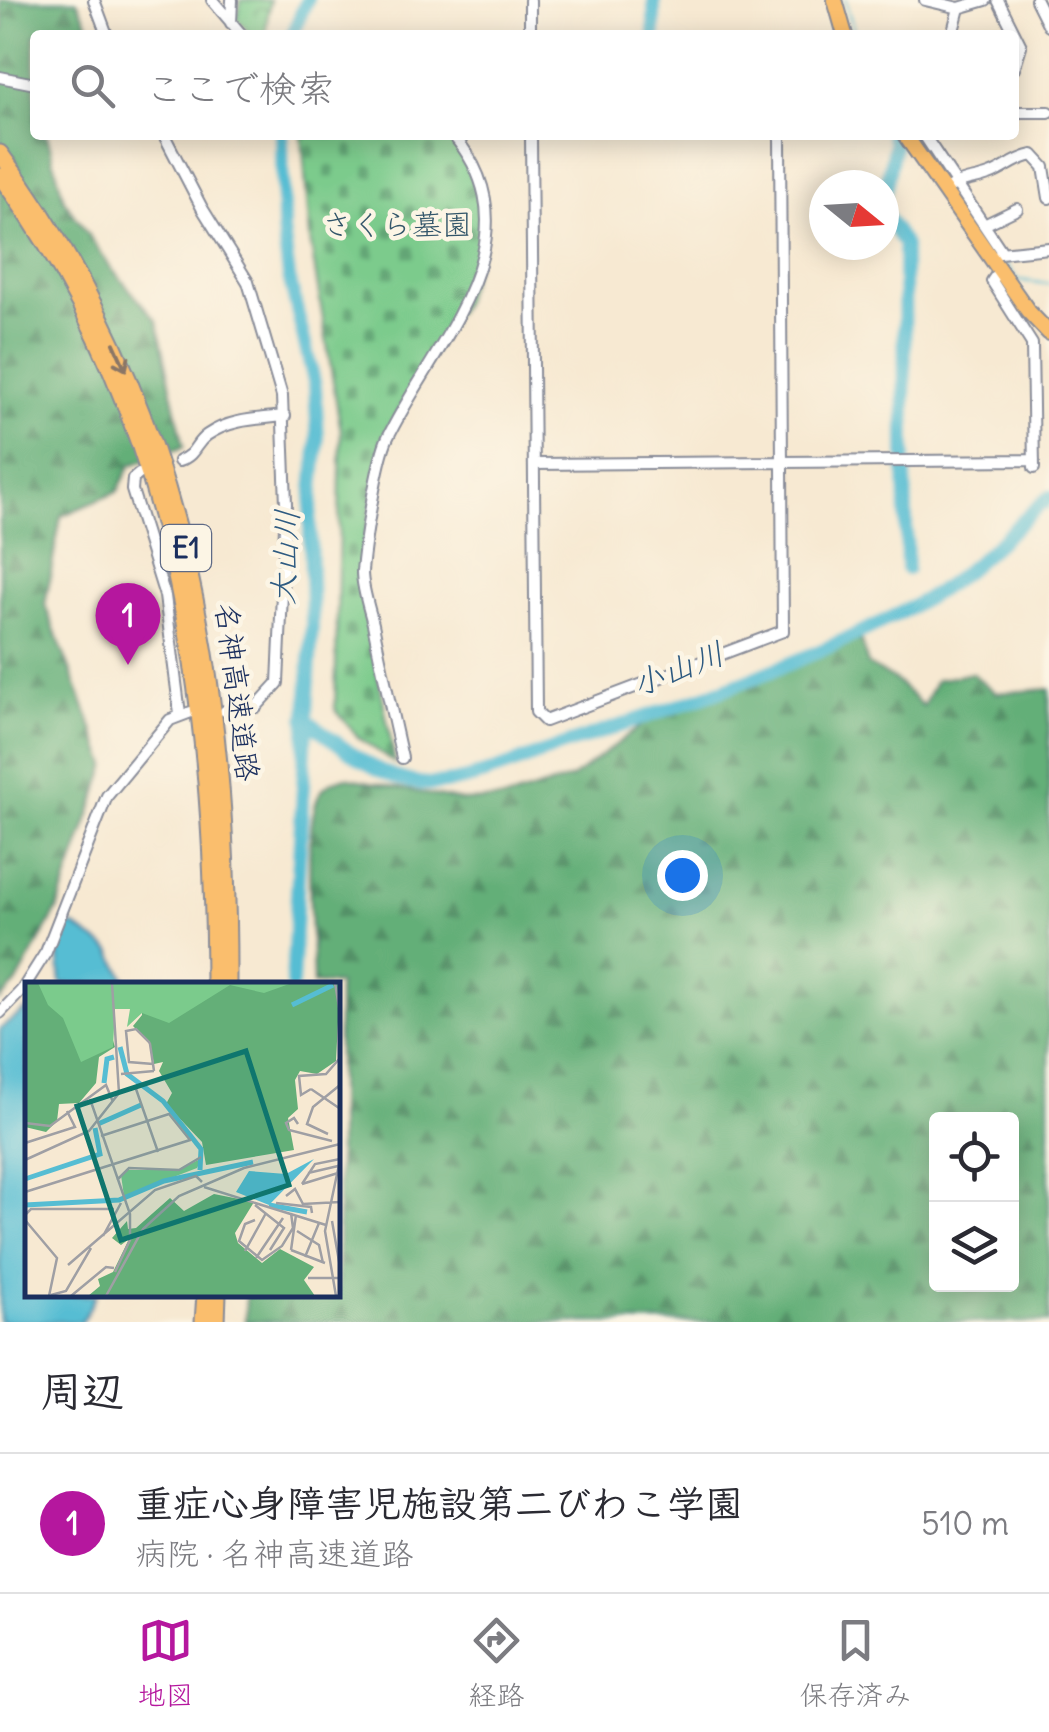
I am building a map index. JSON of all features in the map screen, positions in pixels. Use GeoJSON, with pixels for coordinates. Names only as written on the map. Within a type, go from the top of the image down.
{"type":"FeatureCollection","features":[{"type":"Feature","properties":{"kind":"highway","name":"名神高速道路"},"geometry":{"type":"LineString","coordinates":[[0,153],[60,242],[118,350],[178,516],[202,624],[215,716],[224,822],[228,982]]}},
{"type":"Feature","properties":{"kind":"highway","name":"名神高速道路"},"geometry":{"type":"LineString","coordinates":[[0,176],[80,308],[125,404],[164,519],[181,586],[200,700],[210,822],[214,982]]}},
{"type":"Feature","properties":{"kind":"highway"},"geometry":{"type":"LineString","coordinates":[[203,1322],[205,1297]]}},
{"type":"Feature","properties":{"kind":"highway"},"geometry":{"type":"LineString","coordinates":[[220,1322],[221,1297]]}},
{"type":"Feature","properties":{"kind":"main road"},"geometry":{"type":"LineString","coordinates":[[835,0],[844,30]]}},
{"type":"Feature","properties":{"kind":"main road"},"geometry":{"type":"LineString","coordinates":[[909,140],[950,187],[1049,333]]}},
{"type":"Feature","properties":{"kind":"street"},"geometry":{"type":"LineString","coordinates":[[94,0],[105,30]]}},
{"type":"Feature","properties":{"kind":"street"},"geometry":{"type":"LineString","coordinates":[[212,0],[237,30]]}},
{"type":"Feature","properties":{"kind":"street"},"geometry":{"type":"LineString","coordinates":[[231,24],[232,0]]}},
{"type":"Feature","properties":{"kind":"street"},"geometry":{"type":"LineString","coordinates":[[530,0],[530,30]]}},
{"type":"Feature","properties":{"kind":"street"},"geometry":{"type":"LineString","coordinates":[[929,0],[960,8],[986,0]]}},
{"type":"Feature","properties":{"kind":"street"},"geometry":{"type":"LineString","coordinates":[[998,0],[1012,30]]}},
{"type":"Feature","properties":{"kind":"street"},"geometry":{"type":"LineString","coordinates":[[1036,0],[1049,26]]}},
{"type":"Feature","properties":{"kind":"street"},"geometry":{"type":"LineString","coordinates":[[953,30],[960,8]]}},
{"type":"Feature","properties":{"kind":"street"},"geometry":{"type":"LineString","coordinates":[[0,77],[30,83]]}},
{"type":"Feature","properties":{"kind":"street"},"geometry":{"type":"LineString","coordinates":[[1019,112],[1049,112]]}},
{"type":"Feature","properties":{"kind":"street"},"geometry":{"type":"LineString","coordinates":[[167,140],[259,306],[285,416],[278,683],[256,707],[224,711]]}},
{"type":"Feature","properties":{"kind":"street"},"geometry":{"type":"LineString","coordinates":[[402,758],[362,574],[386,441],[466,304],[485,248],[488,227],[482,189],[457,140]]}},
{"type":"Feature","properties":{"kind":"street"},"geometry":{"type":"LineString","coordinates":[[531,140],[536,712],[545,720],[783,631],[780,140]]}},
{"type":"Feature","properties":{"kind":"street"},"geometry":{"type":"LineString","coordinates":[[534,464],[1034,464],[1032,344],[992,281],[997,261],[984,225],[950,187],[926,140]]}},
{"type":"Feature","properties":{"kind":"street"},"geometry":{"type":"LineString","coordinates":[[950,187],[992,174],[1016,158],[1034,155],[1044,167],[1049,198]]}},
{"type":"Feature","properties":{"kind":"street"},"geometry":{"type":"LineString","coordinates":[[984,225],[1018,209]]}},
{"type":"Feature","properties":{"kind":"street"},"geometry":{"type":"LineString","coordinates":[[997,261],[1049,248]]}},
{"type":"Feature","properties":{"kind":"street"},"geometry":{"type":"LineString","coordinates":[[179,462],[194,455],[205,436],[226,425],[285,416]]}},
{"type":"Feature","properties":{"kind":"street"},"geometry":{"type":"LineString","coordinates":[[27,982],[46,952],[100,806],[185,713],[165,596],[132,490],[133,478],[139,474]]}},
{"type":"Feature","properties":{"kind":"street"},"geometry":{"type":"LineString","coordinates":[[0,1012],[25,985]]}},
{"type":"Feature","properties":{"kind":"green space"},"geometry":{"type":"Polygon","coordinates":[[[0,0],[77,0],[91,30],[30,30],[30,140],[48,140],[64,200],[111,268],[157,321],[184,447],[131,465],[117,492],[61,516],[45,605],[107,765],[57,910],[16,984],[0,1000],[0,36],[4,28],[0,0]]]}},
{"type":"Feature","properties":{"kind":"green space"},"geometry":{"type":"Polygon","coordinates":[[[241,0],[270,0],[266,30],[247,30],[237,19],[241,0]]]}},
{"type":"Feature","properties":{"kind":"green space","name":"さくら墓園"},"geometry":{"type":"Polygon","coordinates":[[[302,140],[452,140],[461,150],[482,205],[482,245],[463,301],[382,441],[359,575],[395,763],[359,738],[335,709],[341,431],[310,239],[302,140]]]}},
{"type":"Feature","properties":{"kind":"green space"},"geometry":{"type":"Polygon","coordinates":[[[860,636],[868,665],[895,680],[923,706],[936,680],[972,673],[996,693],[1049,689],[1049,1322],[245,1322],[246,1297],[340,1297],[340,982],[313,982],[310,914],[311,831],[320,793],[331,782],[346,777],[462,801],[506,799],[572,778],[651,718],[860,636]]]}},
{"type":"Feature","properties":{"kind":"water"},"geometry":{"type":"Polygon","coordinates":[[[73,925],[111,951],[127,982],[61,982],[58,950],[63,928],[73,925]]]}},
{"type":"Feature","properties":{"kind":"water"},"geometry":{"type":"Polygon","coordinates":[[[25,1010],[25,1297],[95,1297],[82,1322],[0,1322],[0,1029],[25,1010]]]}},
{"type":"Feature","properties":{"kind":"waterway","name":"大山川"},"geometry":{"type":"LineString","coordinates":[[294,30],[307,0]]}},
{"type":"Feature","properties":{"kind":"waterway"},"geometry":{"type":"LineString","coordinates":[[654,0],[654,30]]}},
{"type":"Feature","properties":{"kind":"waterway"},"geometry":{"type":"LineString","coordinates":[[845,0],[854,30]]}},
{"type":"Feature","properties":{"kind":"waterway","name":"大山川"},"geometry":{"type":"LineString","coordinates":[[282,140],[283,230],[289,277],[315,386],[318,441],[310,520],[312,624],[292,982]]}},
{"type":"Feature","properties":{"kind":"waterway"},"geometry":{"type":"LineString","coordinates":[[889,170],[894,140]]}},
{"type":"Feature","properties":{"kind":"waterway"},"geometry":{"type":"LineString","coordinates":[[919,140],[948,181]]}},
{"type":"Feature","properties":{"kind":"waterway"},"geometry":{"type":"LineString","coordinates":[[899,237],[904,245],[905,456]]}},
{"type":"Feature","properties":{"kind":"waterway"},"geometry":{"type":"LineString","coordinates":[[1002,259],[1017,280],[1049,284]]}},
{"type":"Feature","properties":{"kind":"waterway"},"geometry":{"type":"LineString","coordinates":[[905,466],[907,569]]}},
{"type":"Feature","properties":{"kind":"waterway","name":"小山川"},"geometry":{"type":"LineString","coordinates":[[305,718],[364,761],[396,777],[431,784],[480,775],[747,680],[884,621],[959,576],[1049,497]]}},
{"type":"Feature","properties":{"kind":"waterway"},"geometry":{"type":"LineString","coordinates":[[1038,506],[1049,509]]}},
{"type":"Feature","properties":{"kind":"place","name":"重症心身障害児施設第二びわこ学園"},"geometry":{"type":"Point","coordinates":[128,665]}}]}
